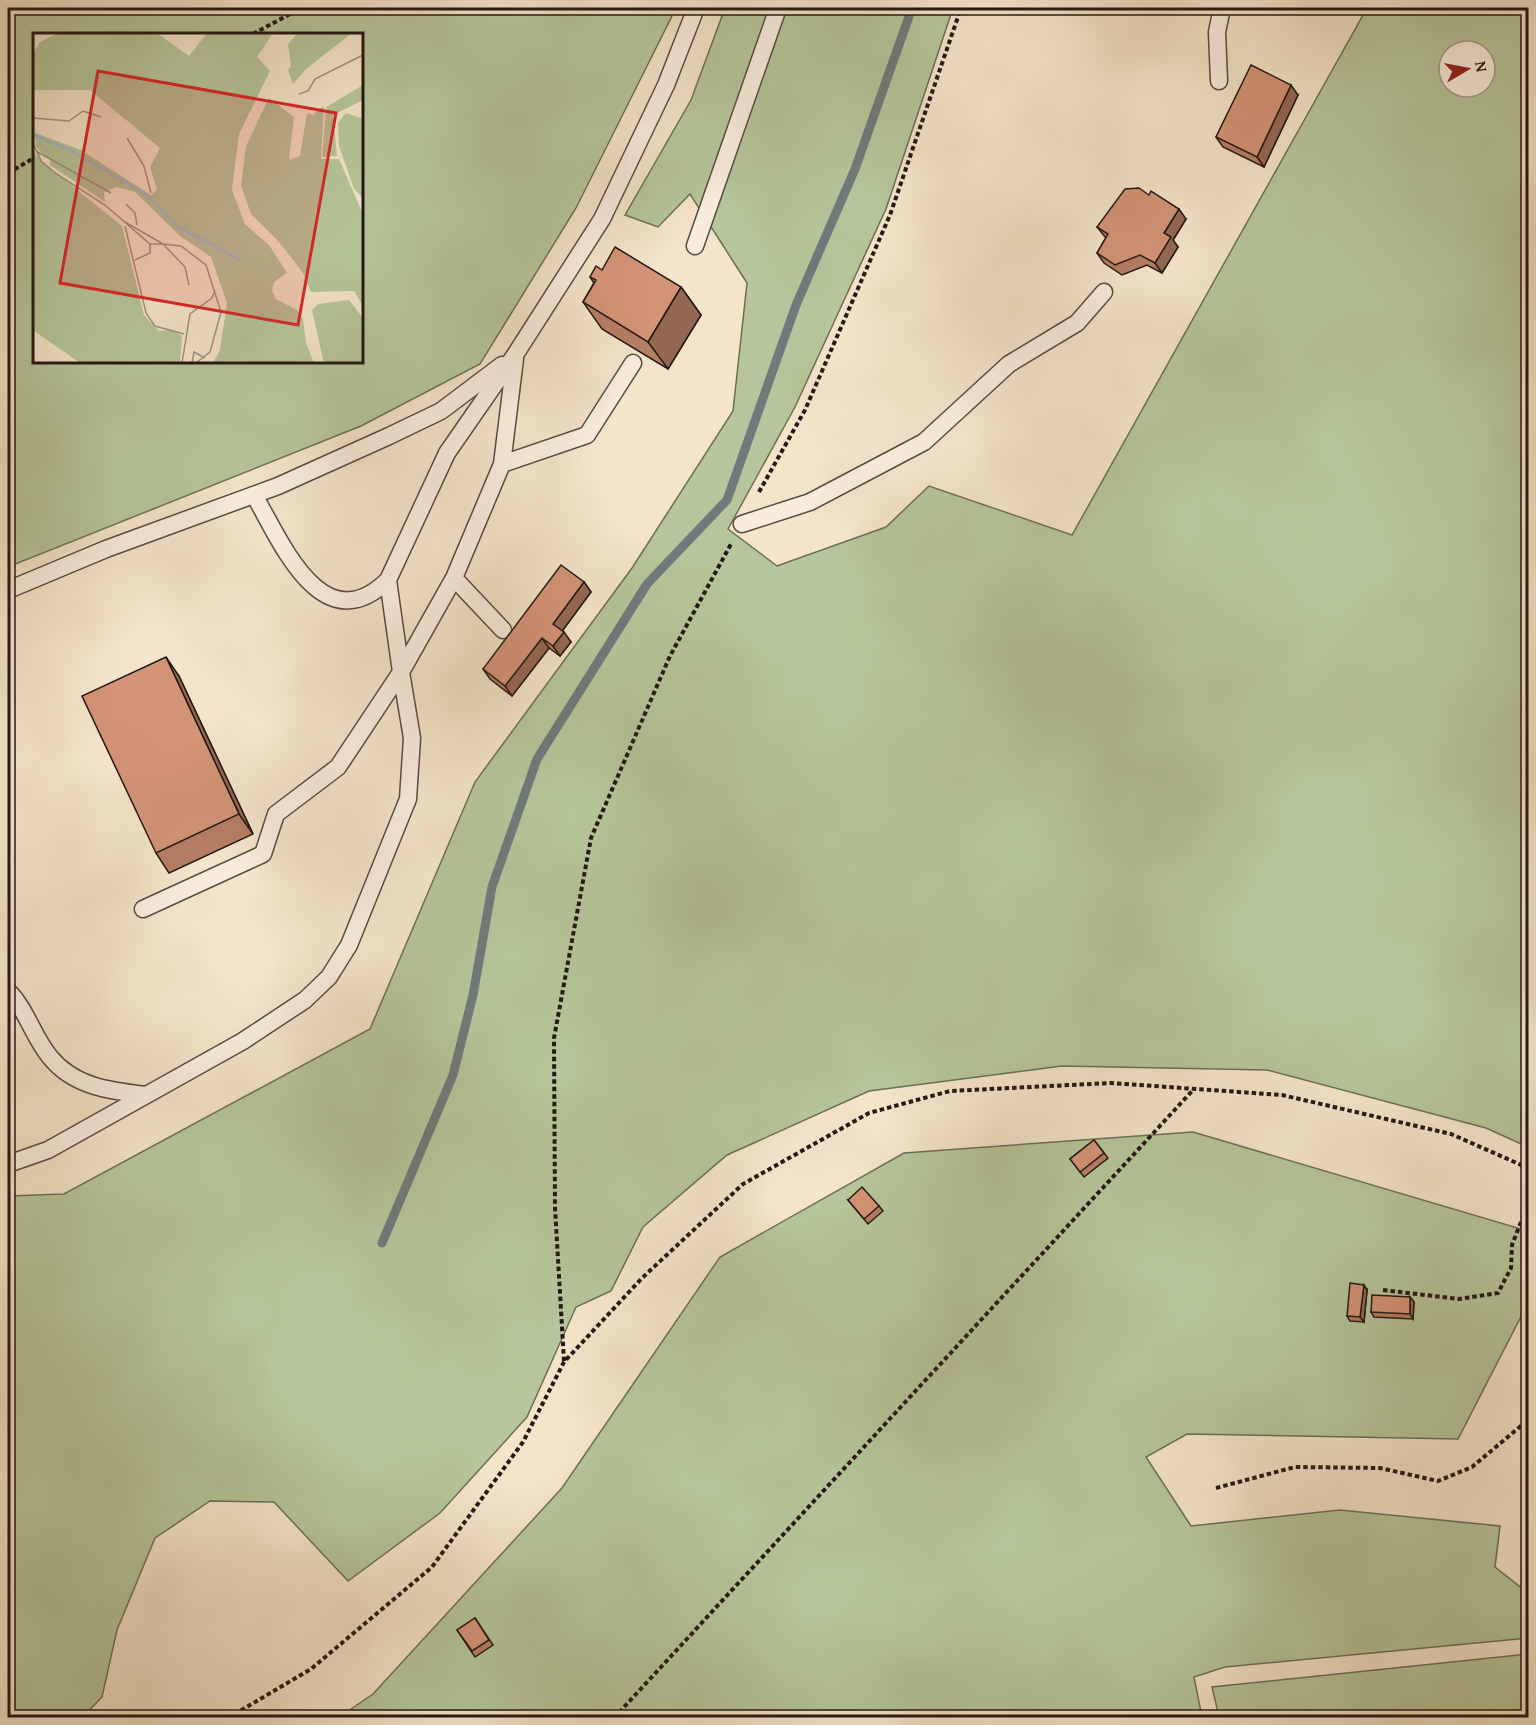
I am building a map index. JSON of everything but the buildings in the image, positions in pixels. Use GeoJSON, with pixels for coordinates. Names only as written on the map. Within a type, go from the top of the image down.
{"type":"FeatureCollection","features":[{"type":"Feature","properties":{"kind":"lane"},"geometry":{"type":"LineString","coordinates":[[254,495],[301,576],[325,596],[353,600],[375,592],[388,580],[447,453],[515,355],[602,219],[666,86],[696,8]]}},
{"type":"Feature","properties":{"kind":"lane"},"geometry":{"type":"LineString","coordinates":[[695,246],[778,8]]}},
{"type":"Feature","properties":{"kind":"lane"},"geometry":{"type":"LineString","coordinates":[[1219,81],[1217,32],[1222,8]]}},
{"type":"Feature","properties":{"kind":"lane"},"geometry":{"type":"LineString","coordinates":[[742,524],[810,502],[924,442],[1009,364],[1077,323],[1104,292]]}},
{"type":"Feature","properties":{"kind":"lane"},"geometry":{"type":"LineString","coordinates":[[143,909],[263,854],[276,814],[338,767],[400,672],[454,578],[502,464],[515,355]]}},
{"type":"Feature","properties":{"kind":"lane"},"geometry":{"type":"LineString","coordinates":[[8,590],[106,549],[254,495],[441,411],[515,355]]}},
{"type":"Feature","properties":{"kind":"lane"},"geometry":{"type":"LineString","coordinates":[[502,464],[587,435],[633,363]]}},
{"type":"Feature","properties":{"kind":"lane"},"geometry":{"type":"LineString","coordinates":[[454,578],[503,630]]}},
{"type":"Feature","properties":{"kind":"lane"},"geometry":{"type":"LineString","coordinates":[[8,1164],[48,1150],[243,1041],[304,1000],[329,977],[349,945],[408,799],[412,738],[400,672],[388,580]]}},
{"type":"Feature","properties":{"kind":"lane"},"geometry":{"type":"LineString","coordinates":[[8,991],[18,1001],[50,1058],[81,1082],[109,1091],[146,1095]]}},
{"type":"Feature","properties":{"kind":"path"},"geometry":{"type":"LineString","coordinates":[[255,33],[301,8]]}},
{"type":"Feature","properties":{"kind":"path"},"geometry":{"type":"LineString","coordinates":[[564,1362],[555,1208],[554,1038],[591,838],[670,656],[805,410],[890,215],[961,8]]}},
{"type":"Feature","properties":{"kind":"path"},"geometry":{"type":"LineString","coordinates":[[8,173],[33,159]]}},
{"type":"Feature","properties":{"kind":"path"},"geometry":{"type":"LineString","coordinates":[[228,1718],[311,1669],[432,1567],[523,1442],[564,1362],[642,1278],[743,1184],[869,1113],[950,1091],[1111,1083],[1282,1095],[1451,1134],[1528,1168]]}},
{"type":"Feature","properties":{"kind":"path"},"geometry":{"type":"LineString","coordinates":[[614,1718],[1195,1089]]}},
{"type":"Feature","properties":{"kind":"path"},"geometry":{"type":"LineString","coordinates":[[1383,1290],[1459,1299],[1498,1293],[1511,1268],[1512,1245],[1528,1204]]}},
{"type":"Feature","properties":{"kind":"path"},"geometry":{"type":"LineString","coordinates":[[1216,1488],[1295,1467],[1380,1468],[1438,1481],[1472,1467],[1528,1420]]}},
{"type":"Feature","properties":{"kind":"green space"},"geometry":{"type":"Polygon","coordinates":[[[8,8],[676,8],[576,208],[480,364],[361,426],[8,567],[8,8]]]}},
{"type":"Feature","properties":{"kind":"green space"},"geometry":{"type":"Polygon","coordinates":[[[725,8],[953,8],[886,209],[795,407],[728,529],[777,566],[886,527],[929,486],[1072,535],[1367,8],[1528,8],[1528,1147],[1486,1128],[1267,1070],[1062,1066],[869,1091],[727,1155],[643,1227],[611,1291],[576,1307],[527,1417],[440,1513],[348,1581],[274,1502],[210,1501],[155,1538],[117,1630],[102,1697],[82,1718],[8,1717],[8,1196],[64,1194],[370,1029],[475,782],[632,568],[733,411],[747,283],[690,194],[658,227],[625,215],[691,100],[725,8]]]}},
{"type":"Feature","properties":{"kind":"green space"},"geometry":{"type":"Polygon","coordinates":[[[1193,1132],[1528,1231],[1528,1303],[1458,1439],[1187,1434],[1146,1457],[1191,1526],[1340,1510],[1500,1526],[1495,1567],[1528,1593],[1528,1638],[1225,1667],[1194,1677],[1202,1717],[338,1718],[373,1694],[562,1488],[720,1257],[904,1153],[1193,1132]]]}},
{"type":"Feature","properties":{"kind":"green space"},"geometry":{"type":"Polygon","coordinates":[[[1528,1654],[1528,1717],[1516,1710],[1473,1718],[1219,1717],[1212,1687],[1528,1654]]]}},
{"type":"Feature","properties":{"kind":"waterway"},"geometry":{"type":"LineString","coordinates":[[382,1243],[453,1075],[473,995],[492,887],[537,759],[647,584],[727,500],[796,305],[855,169],[912,8]]}}]}
